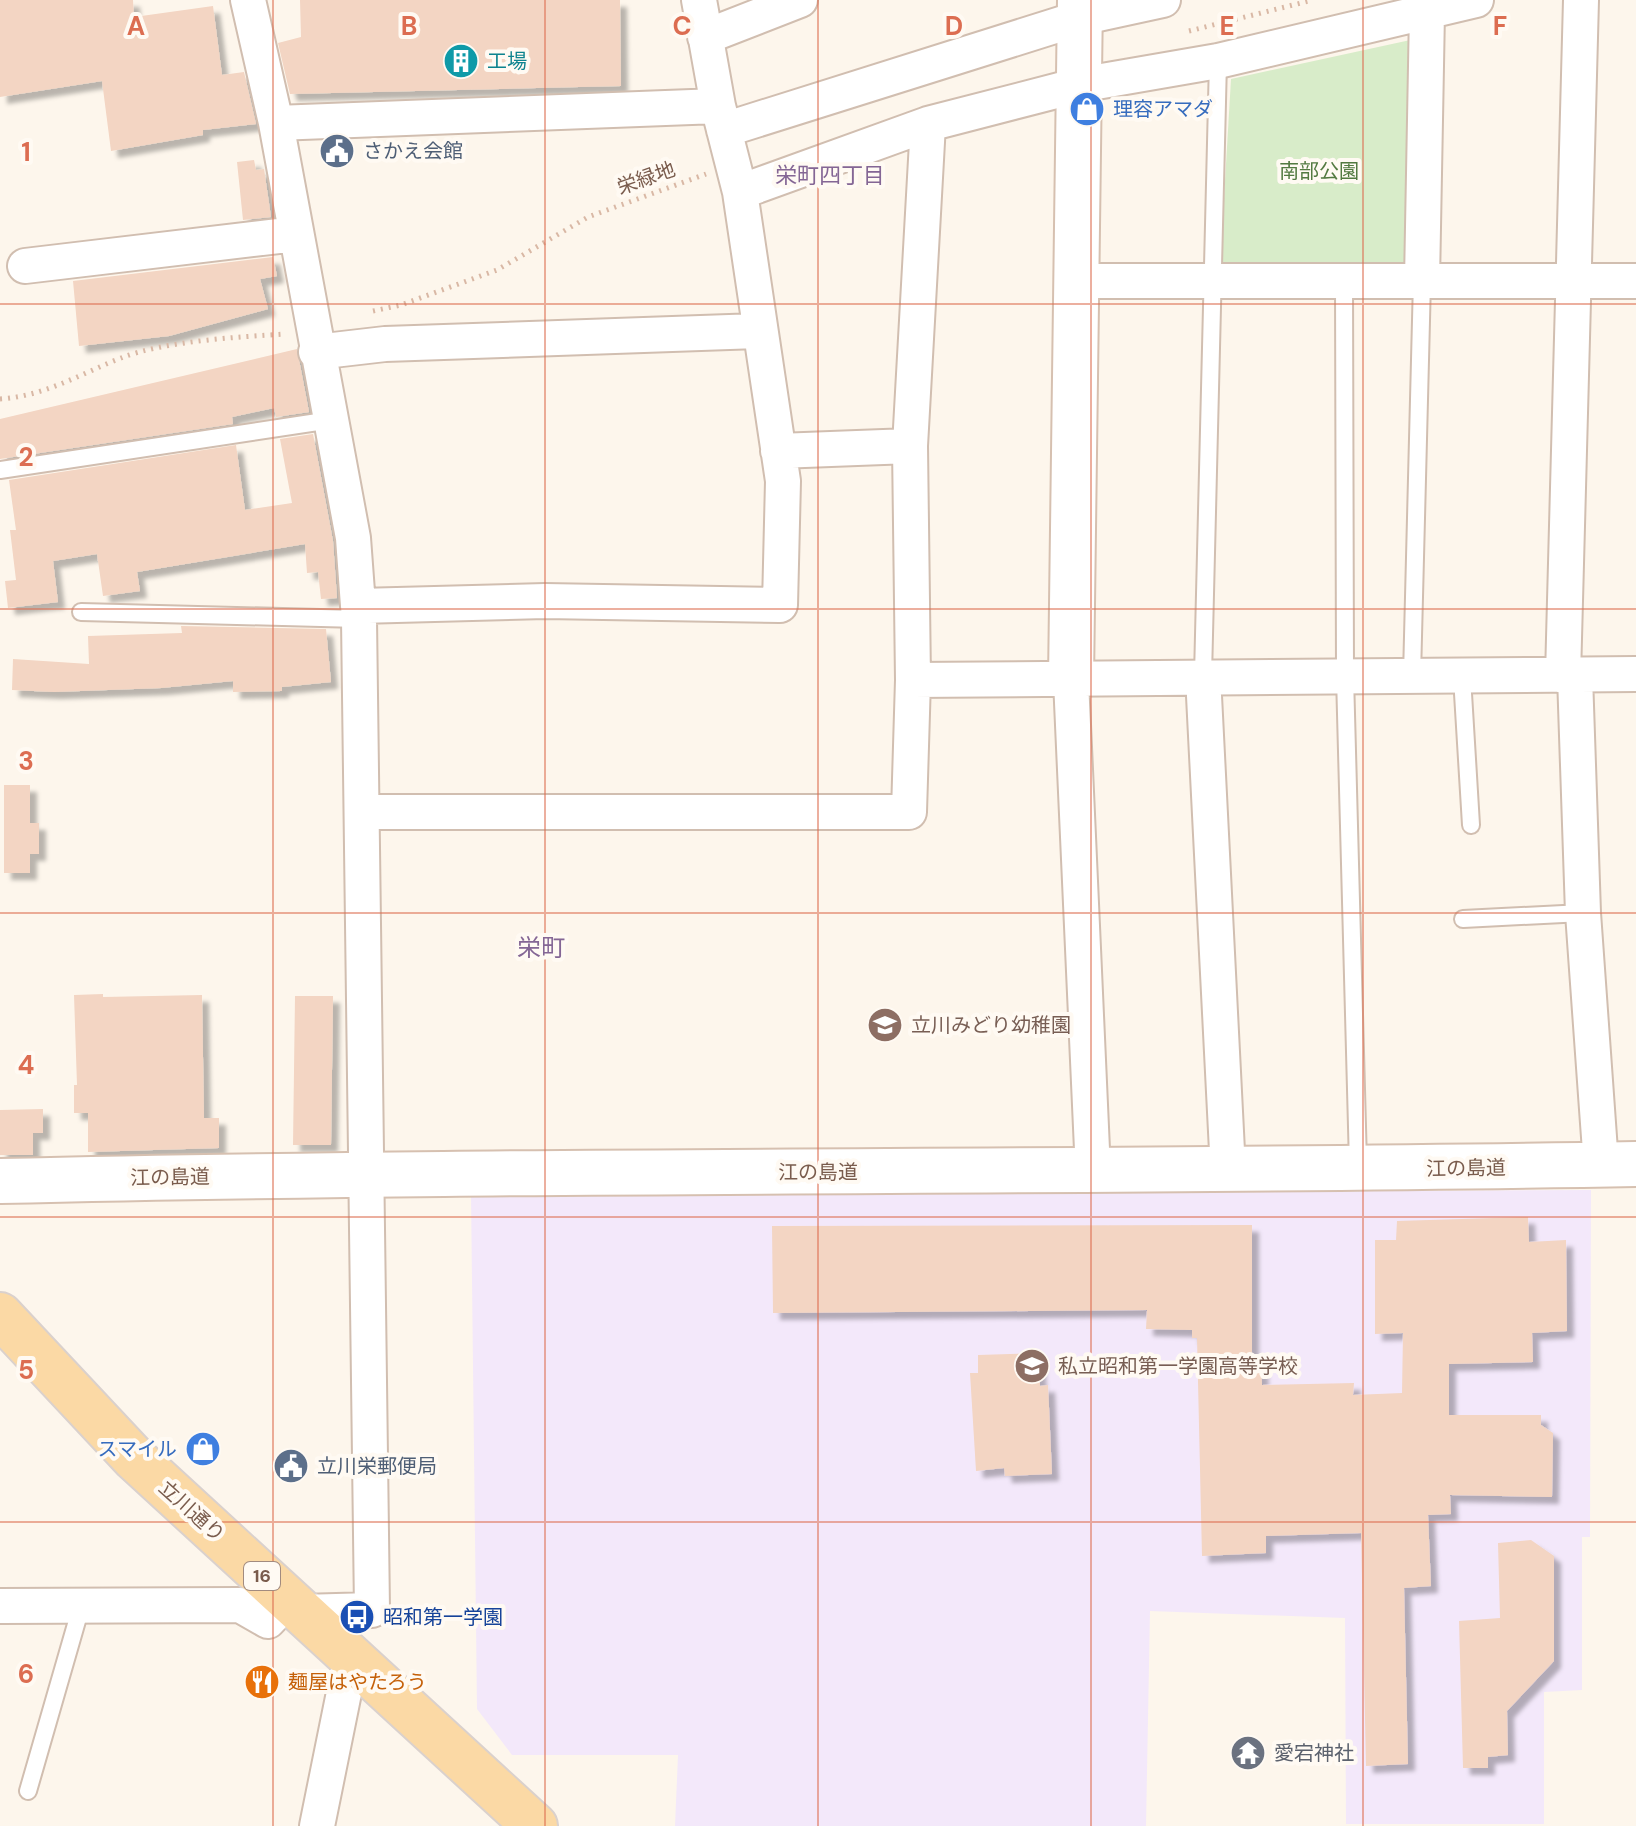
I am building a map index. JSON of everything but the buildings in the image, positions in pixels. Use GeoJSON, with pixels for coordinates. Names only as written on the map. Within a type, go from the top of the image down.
{"type":"FeatureCollection","features":[{"type":"Feature","properties":{"kind":"main road","name":"立川通り"},"geometry":{"type":"LineString","coordinates":[[0,1315],[134,1458],[535,1826]]}},
{"type":"Feature","properties":{"kind":"street"},"geometry":{"type":"LineString","coordinates":[[0,1606],[240,1605],[268,1621],[294,1606],[372,1610],[364,812],[359,613],[353,538],[314,342],[276,123],[248,0]]}},
{"type":"Feature","properties":{"kind":"street"},"geometry":{"type":"LineString","coordinates":[[359,613],[545,601],[780,605],[783,481],[736,178],[721,118],[699,0]]}},
{"type":"Feature","properties":{"kind":"street"},"geometry":{"type":"LineString","coordinates":[[705,37],[800,0]]}},
{"type":"Feature","properties":{"kind":"street"},"geometry":{"type":"LineString","coordinates":[[276,123],[721,118],[1080,9],[1163,0]]}},
{"type":"Feature","properties":{"kind":"street"},"geometry":{"type":"LineString","coordinates":[[736,178],[1079,85],[1218,61],[1476,0]]}},
{"type":"Feature","properties":{"kind":"street"},"geometry":{"type":"LineString","coordinates":[[1581,0],[1571,281],[1569,676],[1583,913],[1618,1165]]}},
{"type":"Feature","properties":{"kind":"street"},"geometry":{"type":"LineString","coordinates":[[1080,9],[1071,680],[1093,1172]]}},
{"type":"Feature","properties":{"kind":"street"},"geometry":{"type":"LineString","coordinates":[[1422,281],[1427,12]]}},
{"type":"Feature","properties":{"kind":"street"},"geometry":{"type":"LineString","coordinates":[[364,812],[909,812],[913,680],[910,446],[928,124]]}},
{"type":"Feature","properties":{"kind":"street"},"geometry":{"type":"LineString","coordinates":[[25,266],[296,234]]}},
{"type":"Feature","properties":{"kind":"street"},"geometry":{"type":"LineString","coordinates":[[1076,281],[1636,281]]}},
{"type":"Feature","properties":{"kind":"street"},"geometry":{"type":"LineString","coordinates":[[314,342],[385,344],[758,331]]}},
{"type":"Feature","properties":{"kind":"street"},"geometry":{"type":"LineString","coordinates":[[778,451],[910,446]]}},
{"type":"Feature","properties":{"kind":"street"},"geometry":{"type":"LineString","coordinates":[[913,680],[1636,674]]}},
{"type":"Feature","properties":{"kind":"street"},"geometry":{"type":"LineString","coordinates":[[1203,676],[1228,1171]]}},
{"type":"Feature","properties":{"kind":"street","name":"江の島道"},"geometry":{"type":"LineString","coordinates":[[0,1181],[367,1172],[1093,1172],[1618,1165]]}},
{"type":"Feature","properties":{"kind":"street"},"geometry":{"type":"LineString","coordinates":[[317,1826],[351,1658]]}},
{"type":"Feature","properties":{"kind":"lane"},"geometry":{"type":"LineString","coordinates":[[1203,676],[1218,61]]}},
{"type":"Feature","properties":{"kind":"lane"},"geometry":{"type":"LineString","coordinates":[[1344,281],[1345,676],[1358,1170]]}},
{"type":"Feature","properties":{"kind":"lane"},"geometry":{"type":"LineString","coordinates":[[1412,676],[1422,281]]}},
{"type":"Feature","properties":{"kind":"lane"},"geometry":{"type":"LineString","coordinates":[[0,470],[331,420]]}},
{"type":"Feature","properties":{"kind":"lane"},"geometry":{"type":"LineString","coordinates":[[81,612],[359,613]]}},
{"type":"Feature","properties":{"kind":"lane"},"geometry":{"type":"LineString","coordinates":[[1462,677],[1471,825]]}},
{"type":"Feature","properties":{"kind":"lane"},"geometry":{"type":"LineString","coordinates":[[1463,919],[1583,913]]}},
{"type":"Feature","properties":{"kind":"lane"},"geometry":{"type":"LineString","coordinates":[[28,1791],[81,1607]]}},
{"type":"Feature","properties":{"kind":"path"},"geometry":{"type":"LineString","coordinates":[[1187,32],[1313,0]]}},
{"type":"Feature","properties":{"kind":"path","name":"栄緑地"},"geometry":{"type":"LineString","coordinates":[[370,312],[401,305],[497,270],[588,217],[736,178]]}},
{"type":"Feature","properties":{"kind":"path"},"geometry":{"type":"LineString","coordinates":[[0,399],[65,385],[124,357],[223,338],[314,342]]}},
{"type":"Feature","properties":{"kind":"shaded area","name":"私立昭和第一学園高等学校"},"geometry":{"type":"Polygon","coordinates":[[[1591,1190],[1590,1537],[1582,1537],[1582,1690],[1544,1692],[1544,1824],[1346,1824],[1345,1618],[1150,1611],[1146,1826],[675,1826],[678,1755],[512,1755],[477,1709],[471,1195],[1591,1190]]]}},
{"type":"Feature","properties":{"kind":"green space","name":"南部公園"},"geometry":{"type":"Polygon","coordinates":[[[1415,39],[1412,264],[1220,266],[1231,79],[1415,39]]]}},
{"type":"Feature","properties":{"kind":"place","name":"工場"},"geometry":{"type":"Point","coordinates":[461,61]}},
{"type":"Feature","properties":{"kind":"place","name":"理容アマダ"},"geometry":{"type":"Point","coordinates":[1087,109]}},
{"type":"Feature","properties":{"kind":"place","name":"さかえ会館"},"geometry":{"type":"Point","coordinates":[337,151]}},
{"type":"Feature","properties":{"kind":"place","name":"立川みどり幼稚園"},"geometry":{"type":"Point","coordinates":[885,1025]}},
{"type":"Feature","properties":{"kind":"place","name":"私立昭和第一学園高等学校"},"geometry":{"type":"Point","coordinates":[1032,1366]}},
{"type":"Feature","properties":{"kind":"place","name":"スマイル"},"geometry":{"type":"Point","coordinates":[203,1449]}},
{"type":"Feature","properties":{"kind":"place","name":"立川栄郵便局"},"geometry":{"type":"Point","coordinates":[291,1466]}},
{"type":"Feature","properties":{"kind":"place","name":"昭和第一学園"},"geometry":{"type":"Point","coordinates":[357,1617]}},
{"type":"Feature","properties":{"kind":"place","name":"麺屋はやたろう"},"geometry":{"type":"Point","coordinates":[262,1682]}},
{"type":"Feature","properties":{"kind":"place","name":"愛宕神社"},"geometry":{"type":"Point","coordinates":[1248,1753]}},
{"type":"Feature","properties":{"kind":"district","name":"栄町四丁目"},"geometry":{"type":"Point","coordinates":[830,175]}},
{"type":"Feature","properties":{"kind":"district","name":"栄町"},"geometry":{"type":"Point","coordinates":[541,947]}}]}
